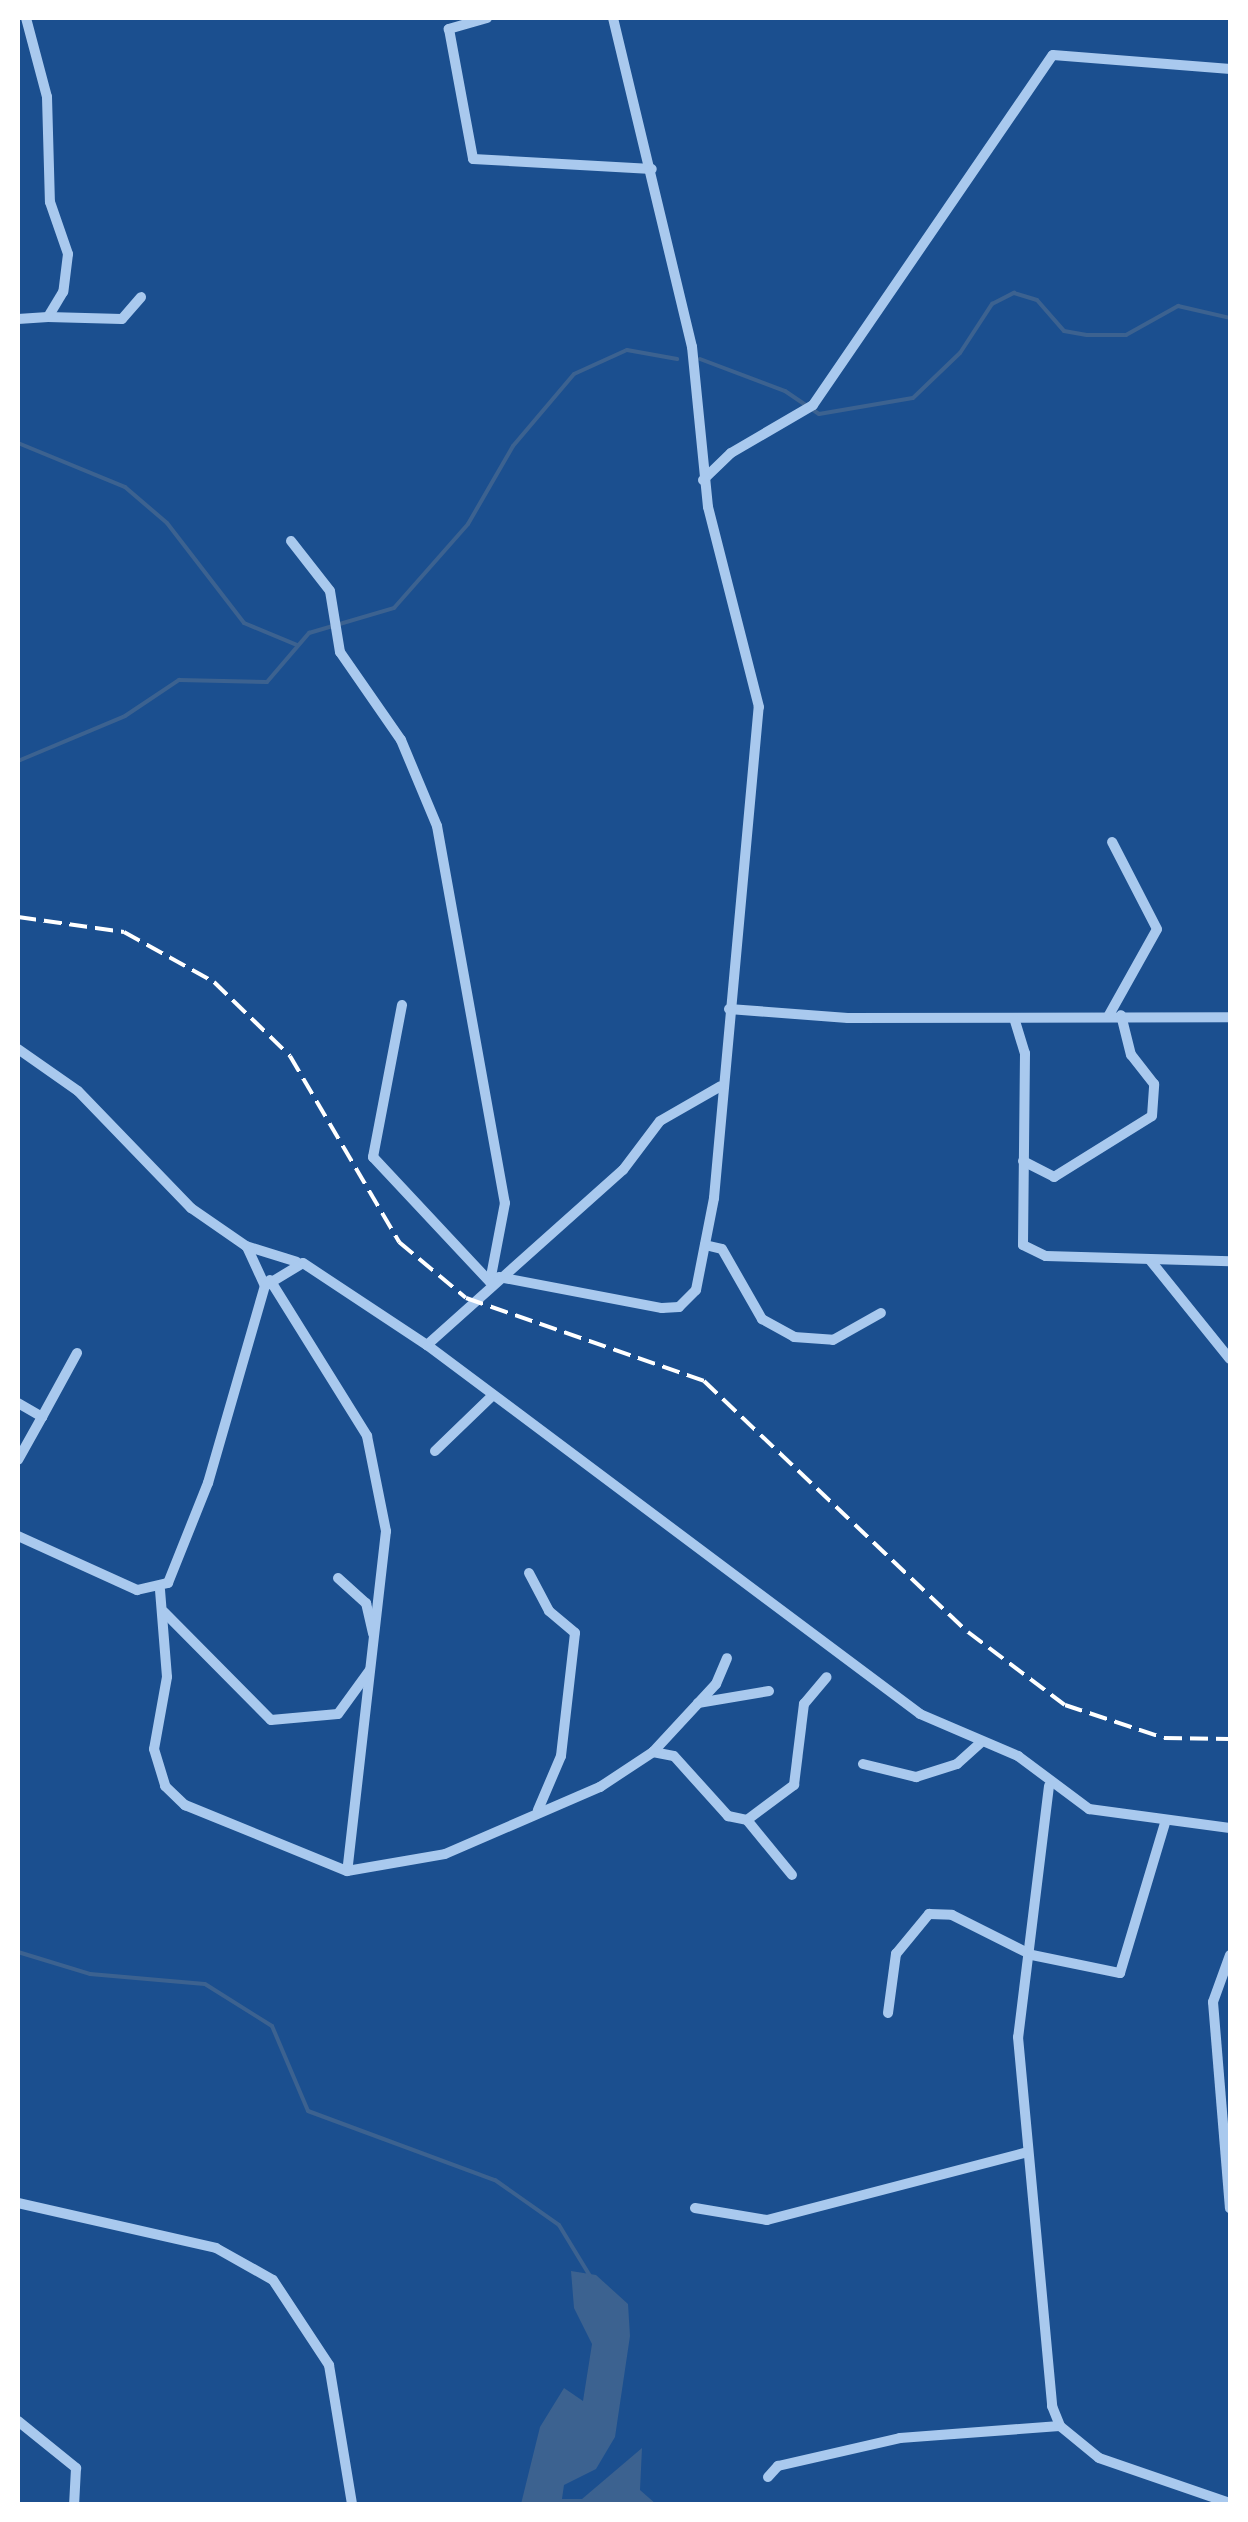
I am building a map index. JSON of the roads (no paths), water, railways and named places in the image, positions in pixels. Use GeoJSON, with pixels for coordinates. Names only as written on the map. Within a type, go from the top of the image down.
{"type":"FeatureCollection","features":[{"type":"Feature","properties":{"kind":"street"},"geometry":{"type":"LineString","coordinates":[[26,18],[47,97],[50,202],[68,254],[63,292],[48,316]]}},
{"type":"Feature","properties":{"kind":"street"},"geometry":{"type":"LineString","coordinates":[[486,18],[456,20],[450,71],[474,159],[652,169]]}},
{"type":"Feature","properties":{"kind":"street"},"geometry":{"type":"LineString","coordinates":[[402,1005],[372,1157],[493,1281],[678,1307],[696,1290],[704,1245],[759,707],[703,480],[692,347],[652,169],[612,18]]}},
{"type":"Feature","properties":{"kind":"street"},"geometry":{"type":"LineString","coordinates":[[703,480],[731,452],[813,404],[1053,55],[1230,69]]}},
{"type":"Feature","properties":{"kind":"street"},"geometry":{"type":"LineString","coordinates":[[18,319],[122,319],[142,297]]}},
{"type":"Feature","properties":{"kind":"street"},"geometry":{"type":"LineString","coordinates":[[291,541],[330,591],[340,652],[393,725],[437,826],[505,1202],[493,1281]]}},
{"type":"Feature","properties":{"kind":"street"},"geometry":{"type":"LineString","coordinates":[[1023,1161],[1054,1176],[1152,1116],[1154,1084],[1131,1055],[1115,1015],[1156,929],[1112,842]]}},
{"type":"Feature","properties":{"kind":"street"},"geometry":{"type":"LineString","coordinates":[[729,1009],[1015,1020],[1115,1015],[1230,1017]]}},
{"type":"Feature","properties":{"kind":"street"},"geometry":{"type":"LineString","coordinates":[[1015,1020],[1025,1053],[1023,1161],[1028,1252],[1230,1261]]}},
{"type":"Feature","properties":{"kind":"street"},"geometry":{"type":"LineString","coordinates":[[18,1048],[78,1090],[182,1200],[246,1246],[303,1263],[427,1345],[491,1397],[920,1714],[980,1744],[1018,1756],[1049,1786],[1089,1809],[1164,1823],[1230,1829]]}},
{"type":"Feature","properties":{"kind":"street"},"geometry":{"type":"LineString","coordinates":[[18,1068],[29,1056]]}},
{"type":"Feature","properties":{"kind":"street"},"geometry":{"type":"LineString","coordinates":[[427,1345],[493,1281],[623,1170],[660,1121],[721,1086]]}},
{"type":"Feature","properties":{"kind":"street"},"geometry":{"type":"LineString","coordinates":[[704,1245],[722,1250],[762,1319],[794,1338],[833,1340],[881,1313]]}},
{"type":"Feature","properties":{"kind":"street"},"geometry":{"type":"LineString","coordinates":[[246,1246],[366,1436],[386,1531],[347,1871]]}},
{"type":"Feature","properties":{"kind":"street"},"geometry":{"type":"LineString","coordinates":[[1150,1260],[1230,1358]]}},
{"type":"Feature","properties":{"kind":"street"},"geometry":{"type":"LineString","coordinates":[[303,1263],[267,1283],[208,1484],[160,1590],[168,1677],[154,1748],[165,1786],[186,1805],[347,1871],[445,1854],[538,1810],[600,1787],[653,1752],[697,1703],[727,1658]]}},
{"type":"Feature","properties":{"kind":"street"},"geometry":{"type":"LineString","coordinates":[[18,1460],[78,1353]]}},
{"type":"Feature","properties":{"kind":"street"},"geometry":{"type":"LineString","coordinates":[[435,1451],[491,1397]]}},
{"type":"Feature","properties":{"kind":"street"},"geometry":{"type":"LineString","coordinates":[[18,1403],[42,1418]]}},
{"type":"Feature","properties":{"kind":"street"},"geometry":{"type":"LineString","coordinates":[[18,1536],[138,1590],[160,1590]]}},
{"type":"Feature","properties":{"kind":"street"},"geometry":{"type":"LineString","coordinates":[[529,1573],[548,1611],[575,1633],[561,1756],[538,1810]]}},
{"type":"Feature","properties":{"kind":"street"},"geometry":{"type":"LineString","coordinates":[[164,1612],[271,1720],[319,1722],[362,1692],[374,1652],[366,1603],[338,1578]]}},
{"type":"Feature","properties":{"kind":"street"},"geometry":{"type":"LineString","coordinates":[[747,1820],[794,1785],[804,1704],[826,1677]]}},
{"type":"Feature","properties":{"kind":"street"},"geometry":{"type":"LineString","coordinates":[[697,1703],[769,1691]]}},
{"type":"Feature","properties":{"kind":"street"},"geometry":{"type":"LineString","coordinates":[[863,1764],[916,1777],[957,1764],[980,1744]]}},
{"type":"Feature","properties":{"kind":"street"},"geometry":{"type":"LineString","coordinates":[[653,1752],[674,1756],[728,1816],[747,1820],[792,1876]]}},
{"type":"Feature","properties":{"kind":"street"},"geometry":{"type":"LineString","coordinates":[[1049,1786],[1023,1950],[1024,2153],[1060,2426]]}},
{"type":"Feature","properties":{"kind":"street"},"geometry":{"type":"LineString","coordinates":[[888,2012],[890,1968],[920,1917],[952,1915],[1023,1950],[1120,1973],[1164,1823]]}},
{"type":"Feature","properties":{"kind":"street"},"geometry":{"type":"LineString","coordinates":[[1230,1956],[1213,2002],[1230,2208]]}},
{"type":"Feature","properties":{"kind":"street"},"geometry":{"type":"LineString","coordinates":[[695,2208],[767,2220],[1024,2153]]}},
{"type":"Feature","properties":{"kind":"street"},"geometry":{"type":"LineString","coordinates":[[18,2202],[216,2248],[273,2280],[329,2365],[352,2504]]}},
{"type":"Feature","properties":{"kind":"street"},"geometry":{"type":"LineString","coordinates":[[18,2421],[76,2468],[74,2504]]}},
{"type":"Feature","properties":{"kind":"street"},"geometry":{"type":"LineString","coordinates":[[768,2476],[778,2466],[900,2438],[1060,2426],[1119,2468],[1230,2503]]}},
{"type":"Feature","properties":{"kind":"water"},"geometry":{"type":"Polygon","coordinates":[[[571,2271],[596,2275],[628,2304],[630,2336],[615,2437],[596,2469],[564,2485],[562,2499],[582,2499],[642,2448],[640,2490],[656,2504],[521,2504],[540,2427],[564,2388],[583,2401],[592,2344],[574,2308],[571,2271]]]}},
{"type":"Feature","properties":{"kind":"waterway"},"geometry":{"type":"LineString","coordinates":[[700,359],[785,391],[819,414],[913,398],[960,353],[992,304],[1014,293],[1037,300],[1064,331],[1087,335],[1126,335],[1178,306],[1230,318]]}},
{"type":"Feature","properties":{"kind":"waterway"},"geometry":{"type":"LineString","coordinates":[[18,761],[125,716],[179,680],[267,682],[309,633],[394,608],[468,524],[513,446],[574,374],[627,350],[677,359]]}},
{"type":"Feature","properties":{"kind":"waterway"},"geometry":{"type":"LineString","coordinates":[[18,443],[125,487],[167,523],[244,623],[297,645]]}},
{"type":"Feature","properties":{"kind":"waterway"},"geometry":{"type":"LineString","coordinates":[[18,1952],[90,1974],[205,1984],[272,2026],[308,2111],[495,2180],[559,2225],[590,2276]]}},
{"type":"Feature","properties":{"kind":"railway"},"geometry":{"type":"LineString","coordinates":[[18,917],[124,932],[214,982],[290,1056],[399,1242],[466,1298],[704,1381],[968,1632],[1065,1705],[1164,1738],[1230,1739]]}}]}
